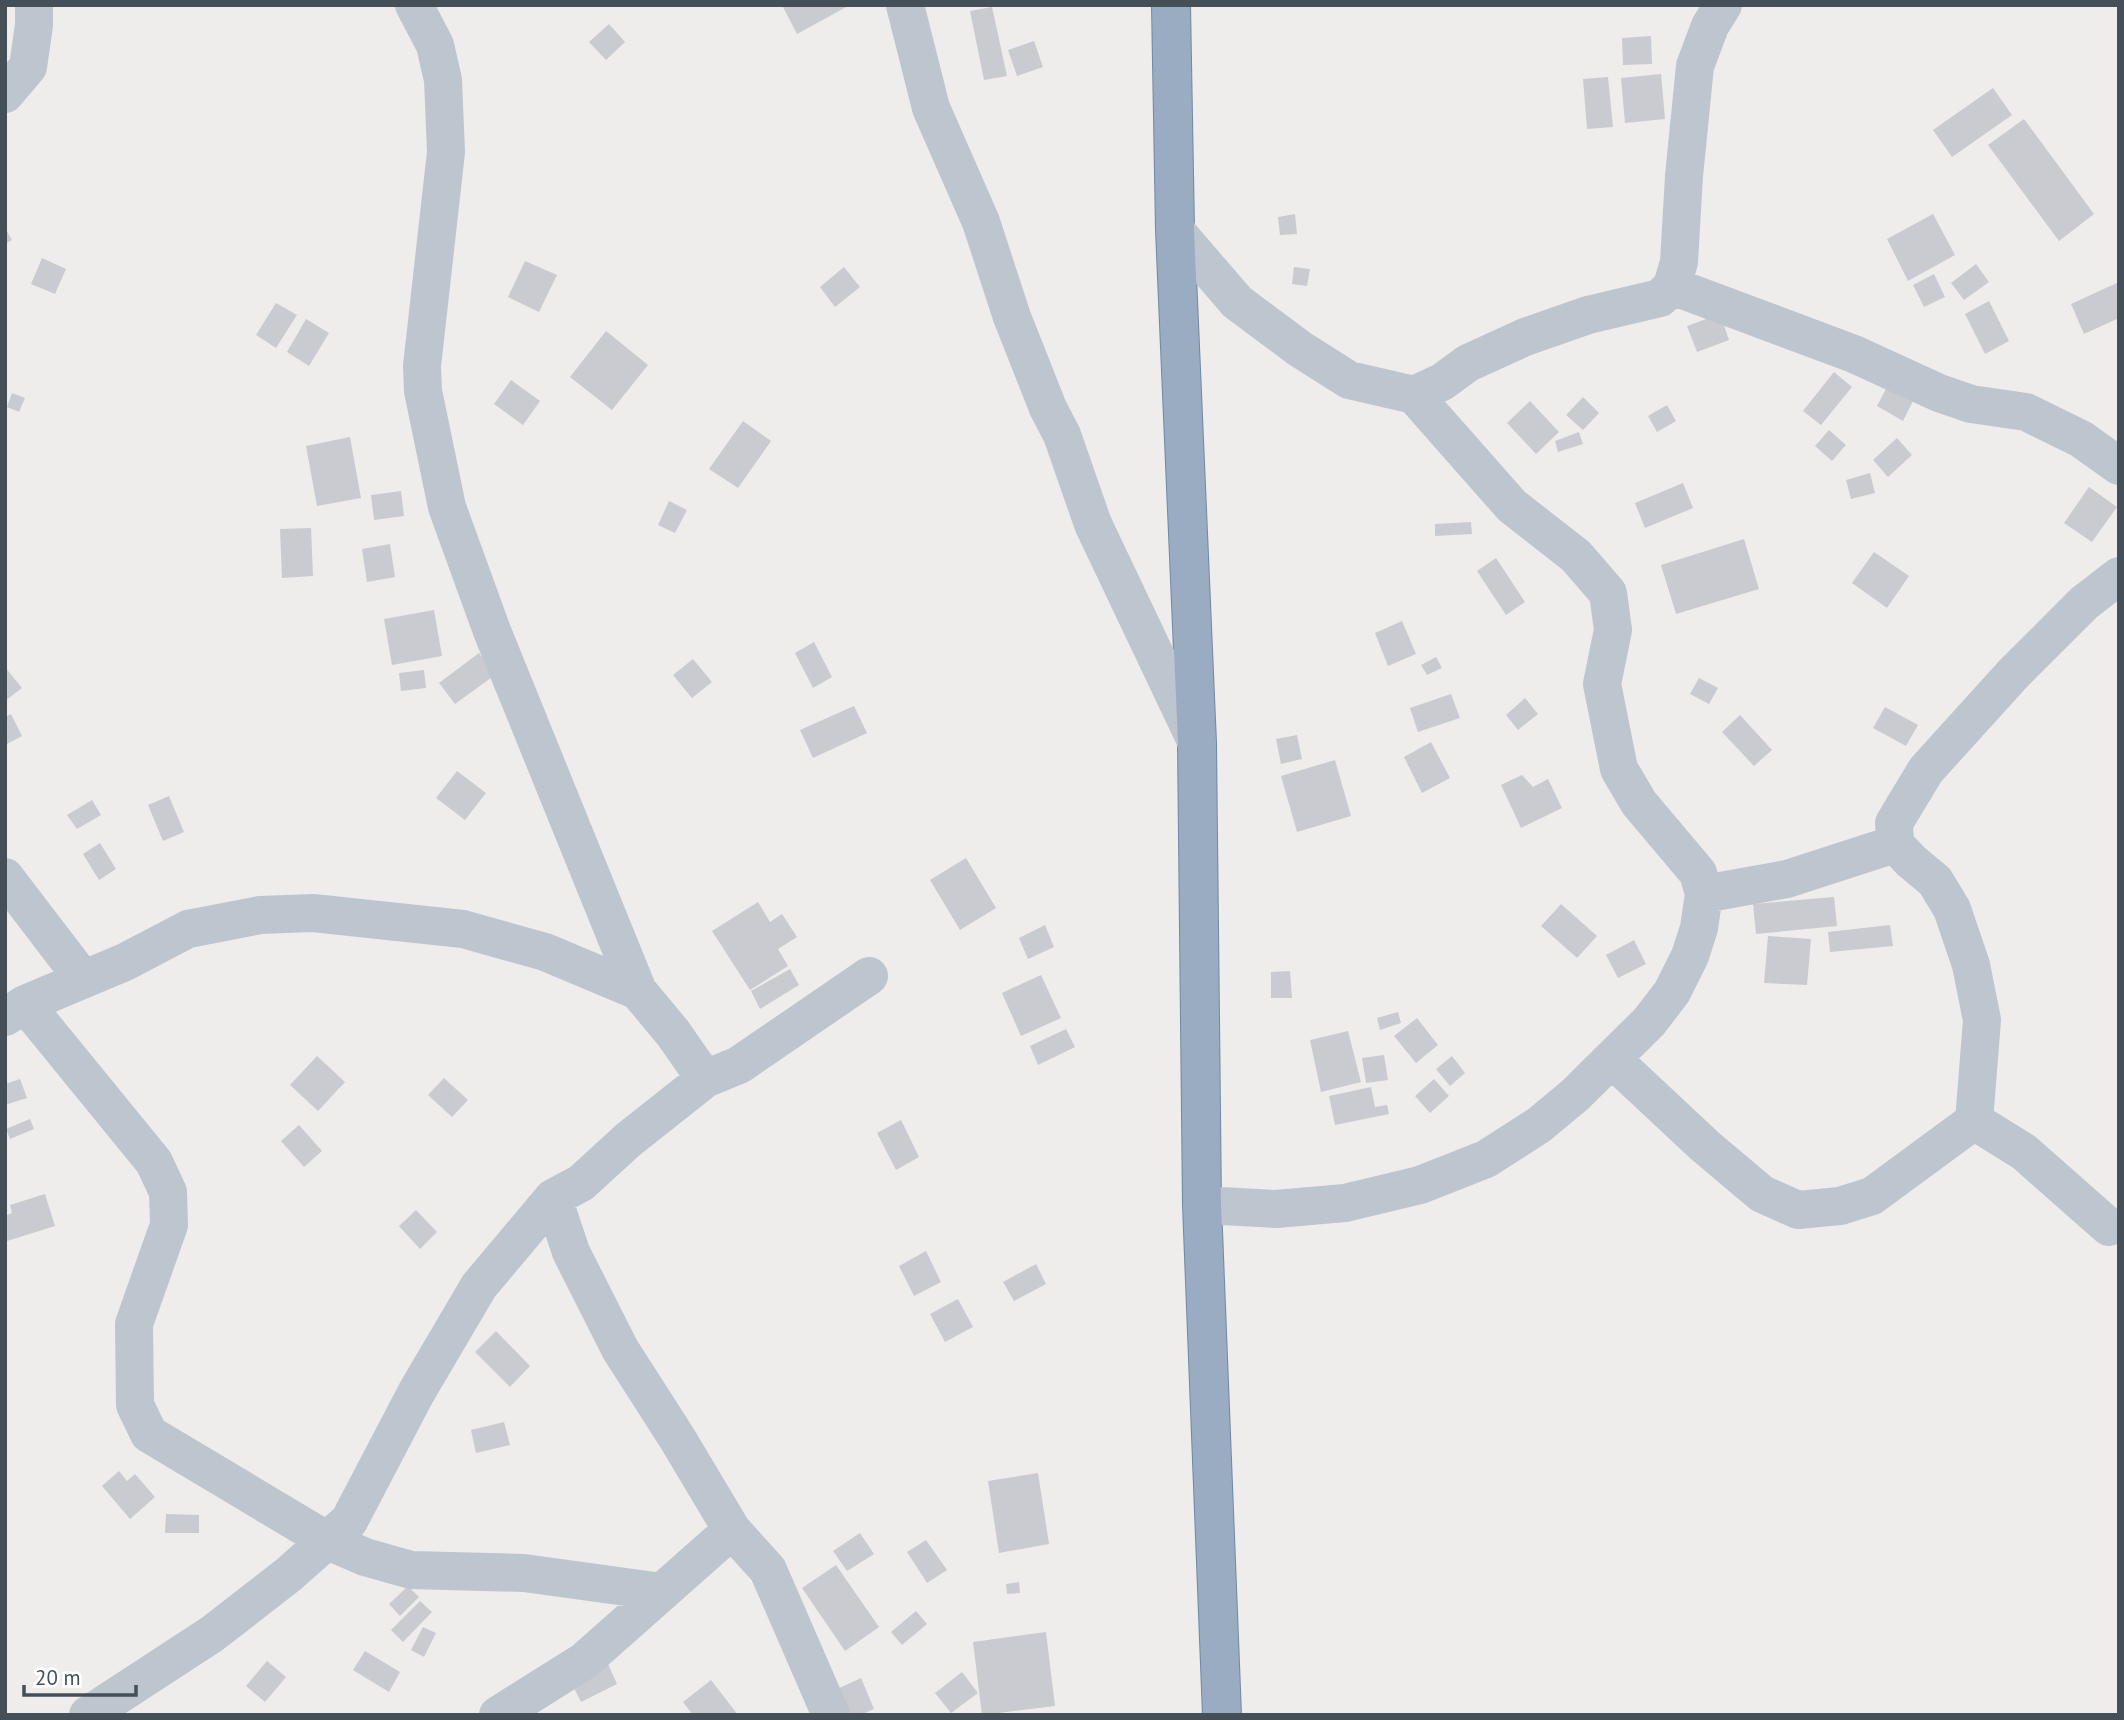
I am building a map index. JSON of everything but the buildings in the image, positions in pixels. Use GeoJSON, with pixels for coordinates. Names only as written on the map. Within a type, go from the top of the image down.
{"type":"FeatureCollection","features":[{"type":"Feature","properties":{"kind":"highway"},"geometry":{"type":"LineString","coordinates":[[1171,5],[1175,230],[1197,743],[1202,1205],[1222,1715]]}},
{"type":"Feature","properties":{"kind":"street"},"geometry":{"type":"LineString","coordinates":[[5,94],[28,67],[34,5]]}},
{"type":"Feature","properties":{"kind":"street"},"geometry":{"type":"LineString","coordinates":[[414,5],[436,45],[443,80],[446,152],[422,379],[447,507],[492,631],[638,991],[673,1033],[705,1079]]}},
{"type":"Feature","properties":{"kind":"street"},"geometry":{"type":"LineString","coordinates":[[905,5],[932,108],[981,222],[1012,317],[1062,435],[1093,524],[1197,743]]}},
{"type":"Feature","properties":{"kind":"street"},"geometry":{"type":"LineString","coordinates":[[1415,395],[1442,382],[1468,363],[1525,337],[1588,315],[1660,298],[1672,286],[1681,243],[1684,176],[1695,66],[1710,26],[1723,5]]}},
{"type":"Feature","properties":{"kind":"street"},"geometry":{"type":"LineString","coordinates":[[1175,230],[1237,302],[1300,349],[1349,380],[1415,395],[1512,506],[1576,556],[1608,593],[1613,630],[1602,684],[1619,769],[1639,803],[1698,873],[1704,894],[1699,928],[1690,956],[1672,992],[1648,1022],[1566,1103],[1486,1159],[1420,1185],[1345,1203],[1276,1209],[1202,1205]]}},
{"type":"Feature","properties":{"kind":"street"},"geometry":{"type":"LineString","coordinates":[[1672,286],[1854,354],[1939,393],[1971,404],[2026,412],[2081,439],[2119,467]]}},
{"type":"Feature","properties":{"kind":"street"},"geometry":{"type":"LineString","coordinates":[[1612,1059],[1705,1146],[1762,1194],[1798,1210],[1840,1206],[1872,1196],[1974,1121],[1982,1020],[1971,965],[1952,909],[1935,881],[1895,844],[1894,822],[1926,770],[2058,628],[2119,576]]}},
{"type":"Feature","properties":{"kind":"street"},"geometry":{"type":"LineString","coordinates":[[1704,894],[1787,879],[1895,844]]}},
{"type":"Feature","properties":{"kind":"street"},"geometry":{"type":"LineString","coordinates":[[5,877],[83,979]]}},
{"type":"Feature","properties":{"kind":"street"},"geometry":{"type":"LineString","coordinates":[[638,991],[545,952],[463,929],[313,913],[260,915],[188,929],[124,962],[15,1011],[155,1162],[168,1192],[169,1225],[134,1324],[135,1405],[149,1434],[328,1541],[365,1557],[411,1570],[524,1573],[662,1592]]}},
{"type":"Feature","properties":{"kind":"street"},"geometry":{"type":"LineString","coordinates":[[88,1715],[212,1634],[349,1521],[416,1393],[479,1286],[553,1198],[581,1183],[628,1140],[705,1079],[739,1065],[869,976]]}},
{"type":"Feature","properties":{"kind":"street"},"geometry":{"type":"LineString","coordinates":[[1974,1121],[2024,1152],[2109,1227]]}},
{"type":"Feature","properties":{"kind":"street"},"geometry":{"type":"LineString","coordinates":[[553,1198],[571,1252],[620,1349],[732,1530],[768,1570],[831,1715]]}},
{"type":"Feature","properties":{"kind":"street"},"geometry":{"type":"LineString","coordinates":[[514,1710],[584,1661],[732,1530]]}}]}
